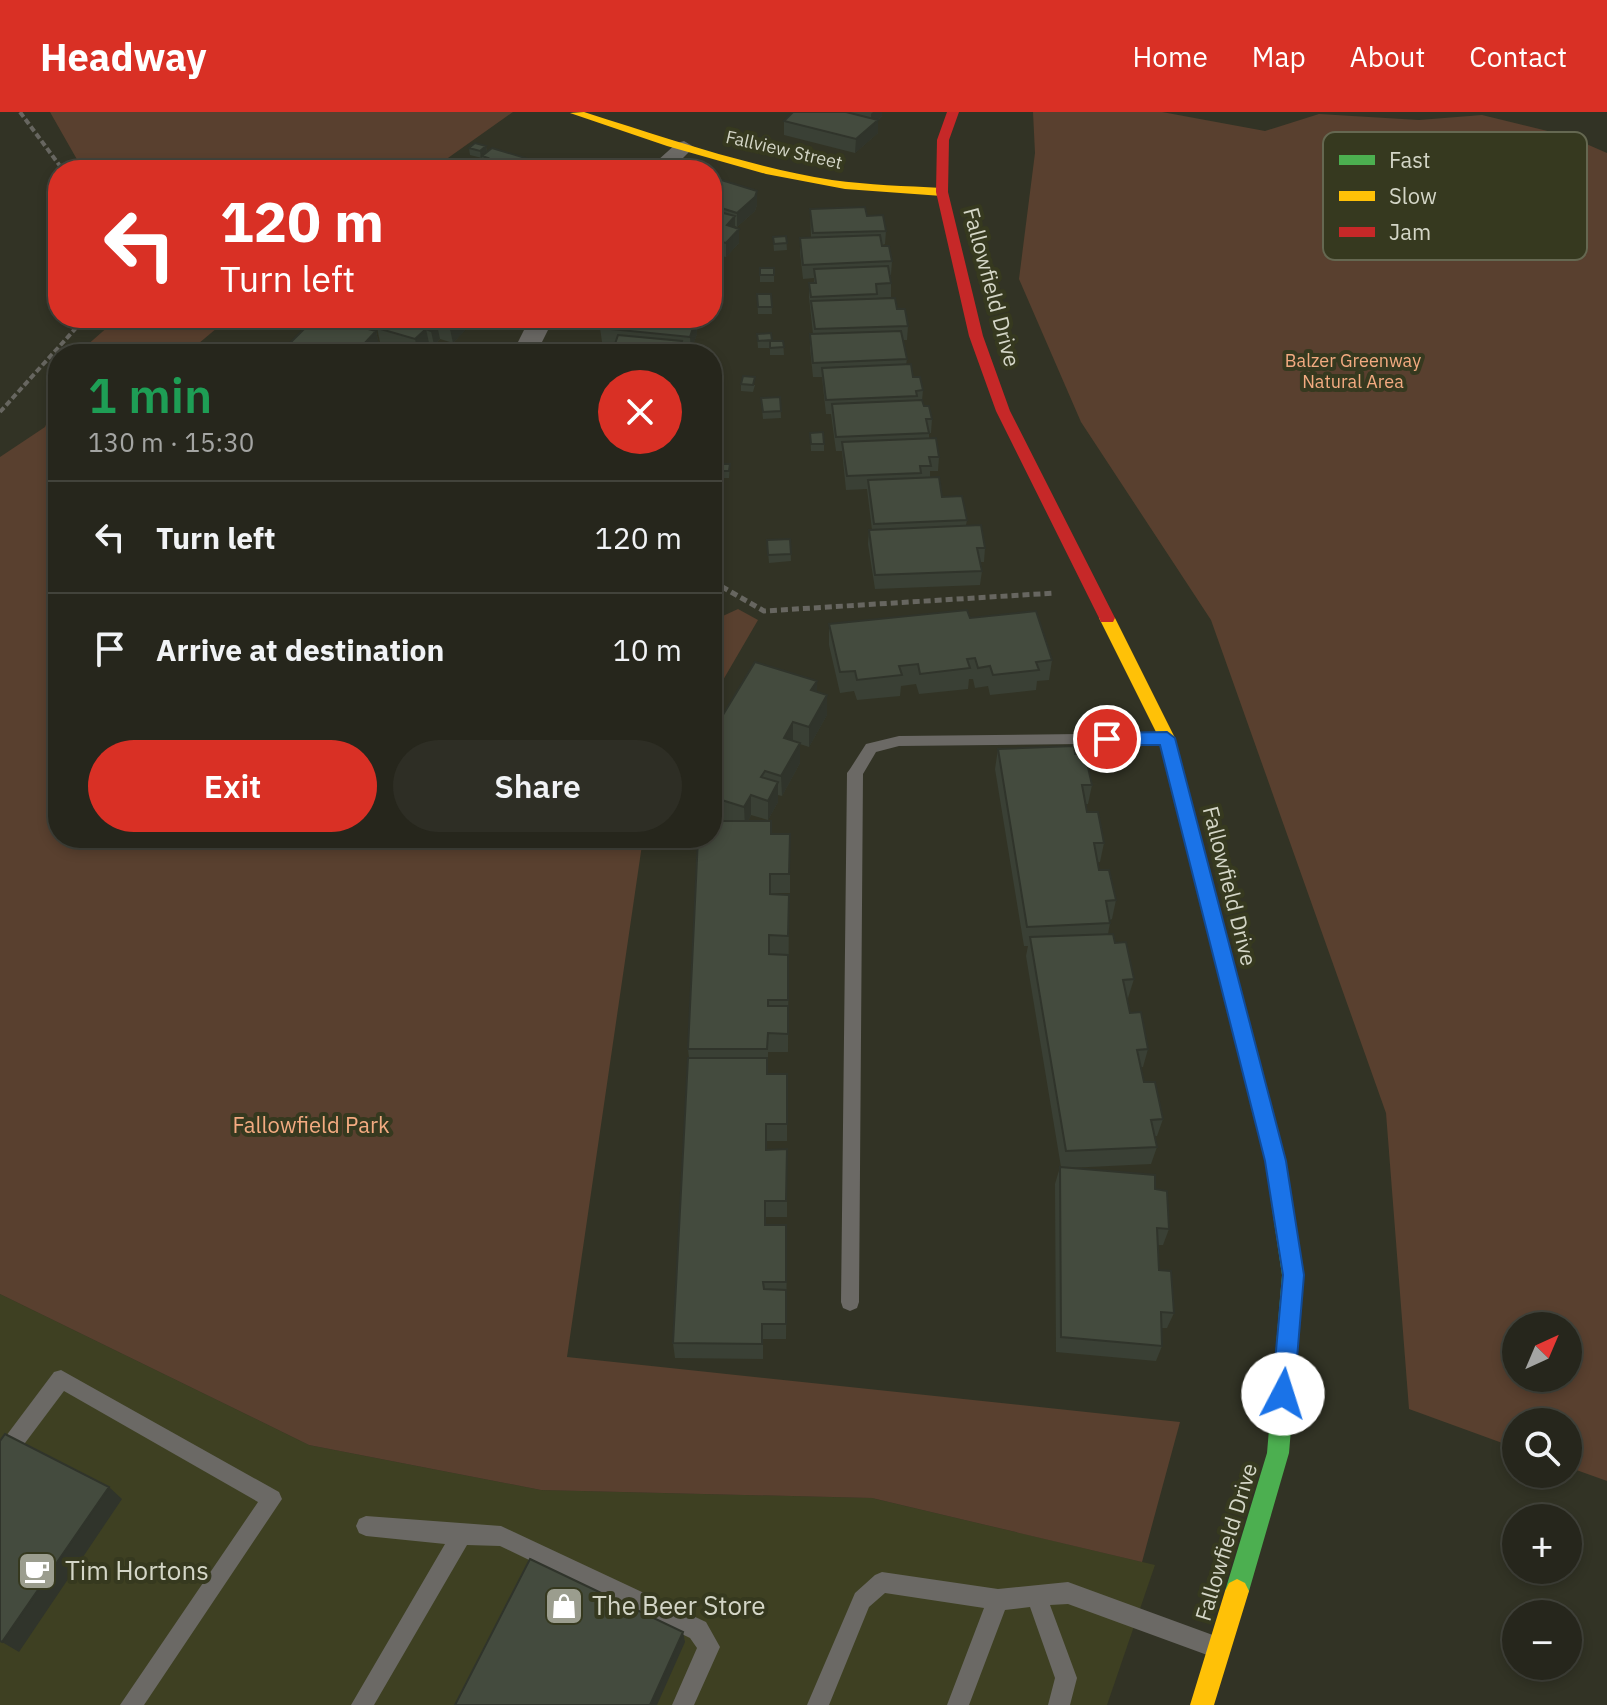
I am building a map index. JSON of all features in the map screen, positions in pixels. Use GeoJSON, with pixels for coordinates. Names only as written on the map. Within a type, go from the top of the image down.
{"type":"FeatureCollection","features":[{"type":"Feature","properties":{"kind":"street","name":"Fallowfield Drive"},"geometry":{"type":"LineString","coordinates":[[953,112],[943,140],[942,192],[976,336],[1003,411],[1167,738],[1275,1161],[1293,1275],[1278,1453],[1202,1705]]}},
{"type":"Feature","properties":{"kind":"street","name":"Fallview Street"},"geometry":{"type":"LineString","coordinates":[[576,113],[684,147],[818,181],[874,189],[942,192]]}},
{"type":"Feature","properties":{"kind":"street"},"geometry":{"type":"LineString","coordinates":[[669,160],[684,147]]}},
{"type":"Feature","properties":{"kind":"lane"},"geometry":{"type":"LineString","coordinates":[[850,1302],[855,773],[871,748],[899,741],[1167,738]]}},
{"type":"Feature","properties":{"kind":"lane"},"geometry":{"type":"LineString","coordinates":[[0,1460],[61,1379],[272,1499],[131,1705]]}},
{"type":"Feature","properties":{"kind":"lane"},"geometry":{"type":"LineString","coordinates":[[366,1526],[501,1536],[698,1630],[709,1647],[683,1705]]}},
{"type":"Feature","properties":{"kind":"lane"},"geometry":{"type":"LineString","coordinates":[[362,1705],[462,1535]]}},
{"type":"Feature","properties":{"kind":"lane"},"geometry":{"type":"LineString","coordinates":[[818,1705],[862,1600],[882,1582],[998,1600],[1068,1593],[1219,1648]]}},
{"type":"Feature","properties":{"kind":"lane"},"geometry":{"type":"LineString","coordinates":[[1036,1596],[1066,1678],[1059,1705]]}},
{"type":"Feature","properties":{"kind":"lane"},"geometry":{"type":"LineString","coordinates":[[958,1705],[998,1600]]}},
{"type":"Feature","properties":{"kind":"path"},"geometry":{"type":"LineString","coordinates":[[20,112],[56,160]]}},
{"type":"Feature","properties":{"kind":"path"},"geometry":{"type":"LineString","coordinates":[[61,344],[76,328]]}},
{"type":"Feature","properties":{"kind":"path"},"geometry":{"type":"LineString","coordinates":[[0,412],[48,359]]}},
{"type":"Feature","properties":{"kind":"path"},"geometry":{"type":"LineString","coordinates":[[722,587],[764,611],[1062,592]]}},
{"type":"Feature","properties":{"kind":"shaded area"},"geometry":{"type":"Polygon","coordinates":[[[0,1294],[309,1445],[541,1490],[872,1498],[1155,1565],[1107,1705],[0,1705],[0,1294]]]}},
{"type":"Feature","properties":{"kind":"green space"},"geometry":{"type":"Polygon","coordinates":[[[50,112],[513,112],[445,160],[77,160],[50,112]]]}},
{"type":"Feature","properties":{"kind":"green space","name":"Balzer Greenway Natural Area"},"geometry":{"type":"Polygon","coordinates":[[[1033,112],[1162,112],[1265,131],[1319,114],[1419,120],[1482,115],[1552,132],[1323,132],[1323,260],[1587,260],[1587,144],[1607,153],[1607,1481],[1582,1472],[1582,1408],[1502,1408],[1502,1443],[1409,1409],[1386,1113],[1211,620],[1081,422],[1019,279],[1035,153],[1033,112]]]}},
{"type":"Feature","properties":{"kind":"green space"},"geometry":{"type":"Polygon","coordinates":[[[107,328],[217,328],[198,344],[88,344],[107,328]]]}},
{"type":"Feature","properties":{"kind":"green space","name":"Fallowfield Park"},"geometry":{"type":"Polygon","coordinates":[[[48,420],[48,848],[642,848],[567,1357],[1180,1422],[1142,1562],[872,1498],[541,1490],[309,1445],[0,1294],[0,457],[45,427],[48,420]]]}},
{"type":"Feature","properties":{"kind":"green space"},"geometry":{"type":"Polygon","coordinates":[[[738,609],[758,620],[722,682],[722,616],[738,609]]]}},
{"type":"Feature","properties":{"kind":"building"},"geometry":{"type":"Polygon","coordinates":[[[793,112],[846,112],[878,120],[856,139],[784,121],[793,112]]]}},
{"type":"Feature","properties":{"kind":"building"},"geometry":{"type":"Polygon","coordinates":[[[475,143],[486,146],[480,151],[469,148],[475,143]]]}},
{"type":"Feature","properties":{"kind":"building"},"geometry":{"type":"Polygon","coordinates":[[[492,148],[532,160],[486,160],[488,158],[482,156],[492,148]]]}},
{"type":"Feature","properties":{"kind":"building"},"geometry":{"type":"Polygon","coordinates":[[[722,180],[757,191],[755,197],[737,213],[722,208],[722,180]]]}},
{"type":"Feature","properties":{"kind":"building"},"geometry":{"type":"Polygon","coordinates":[[[865,207],[867,216],[883,215],[886,231],[813,233],[810,209],[865,207]]]}},
{"type":"Feature","properties":{"kind":"building"},"geometry":{"type":"Polygon","coordinates":[[[722,213],[735,216],[727,225],[739,229],[726,243],[722,242],[722,213]]]}},
{"type":"Feature","properties":{"kind":"building"},"geometry":{"type":"Polygon","coordinates":[[[880,235],[882,246],[889,246],[892,261],[803,265],[800,238],[880,235]]]}},
{"type":"Feature","properties":{"kind":"building"},"geometry":{"type":"Polygon","coordinates":[[[786,236],[787,243],[774,244],[773,237],[786,236]]]}},
{"type":"Feature","properties":{"kind":"building"},"geometry":{"type":"Polygon","coordinates":[[[888,266],[891,283],[876,284],[877,294],[811,297],[809,283],[816,283],[814,269],[888,266]]]}},
{"type":"Feature","properties":{"kind":"building"},"geometry":{"type":"Polygon","coordinates":[[[760,268],[774,268],[774,275],[760,275],[760,268]]]}},
{"type":"Feature","properties":{"kind":"building"},"geometry":{"type":"Polygon","coordinates":[[[757,294],[771,294],[772,307],[758,307],[757,294]]]}},
{"type":"Feature","properties":{"kind":"building"},"geometry":{"type":"Polygon","coordinates":[[[895,298],[897,309],[905,309],[908,326],[815,329],[811,301],[895,298]]]}},
{"type":"Feature","properties":{"kind":"building"},"geometry":{"type":"Polygon","coordinates":[[[305,328],[364,328],[376,331],[364,344],[289,344],[305,328]]]}},
{"type":"Feature","properties":{"kind":"building"},"geometry":{"type":"Polygon","coordinates":[[[377,328],[434,328],[431,331],[426,329],[415,339],[377,328]]]}},
{"type":"Feature","properties":{"kind":"building"},"geometry":{"type":"Polygon","coordinates":[[[600,328],[693,328],[690,337],[600,328]]]}},
{"type":"Feature","properties":{"kind":"building"},"geometry":{"type":"Polygon","coordinates":[[[901,331],[907,359],[813,363],[810,334],[901,331]]]}},
{"type":"Feature","properties":{"kind":"building"},"geometry":{"type":"Polygon","coordinates":[[[771,333],[772,340],[758,341],[757,334],[771,333]]]}},
{"type":"Feature","properties":{"kind":"building"},"geometry":{"type":"Polygon","coordinates":[[[618,335],[682,341],[681,344],[615,344],[618,335]]]}},
{"type":"Feature","properties":{"kind":"building"},"geometry":{"type":"Polygon","coordinates":[[[770,341],[783,341],[784,347],[770,348],[770,341]]]}},
{"type":"Feature","properties":{"kind":"building"},"geometry":{"type":"Polygon","coordinates":[[[911,364],[913,377],[920,377],[923,390],[916,391],[917,396],[826,400],[822,368],[911,364]]]}},
{"type":"Feature","properties":{"kind":"building"},"geometry":{"type":"Polygon","coordinates":[[[743,376],[755,377],[753,385],[741,384],[743,376]]]}},
{"type":"Feature","properties":{"kind":"building"},"geometry":{"type":"Polygon","coordinates":[[[780,397],[781,411],[763,412],[761,398],[780,397]]]}},
{"type":"Feature","properties":{"kind":"building"},"geometry":{"type":"Polygon","coordinates":[[[922,400],[924,406],[929,406],[932,419],[926,419],[929,433],[836,437],[832,404],[922,400]]]}},
{"type":"Feature","properties":{"kind":"building"},"geometry":{"type":"Polygon","coordinates":[[[823,432],[824,444],[811,444],[810,433],[823,432]]]}},
{"type":"Feature","properties":{"kind":"building"},"geometry":{"type":"Polygon","coordinates":[[[936,438],[939,457],[929,457],[931,466],[920,466],[921,473],[847,476],[842,442],[936,438]]]}},
{"type":"Feature","properties":{"kind":"building"},"geometry":{"type":"Polygon","coordinates":[[[722,464],[730,464],[729,471],[722,471],[722,464]]]}},
{"type":"Feature","properties":{"kind":"building"},"geometry":{"type":"Polygon","coordinates":[[[939,477],[942,497],[962,496],[967,520],[874,524],[868,480],[939,477]]]}},
{"type":"Feature","properties":{"kind":"building"},"geometry":{"type":"Polygon","coordinates":[[[981,525],[985,548],[977,548],[982,571],[875,575],[869,530],[981,525]]]}},
{"type":"Feature","properties":{"kind":"building"},"geometry":{"type":"Polygon","coordinates":[[[790,539],[791,554],[768,555],[767,540],[790,539]]]}},
{"type":"Feature","properties":{"kind":"building"},"geometry":{"type":"Polygon","coordinates":[[[967,610],[970,618],[1036,611],[1052,660],[1036,662],[1039,670],[993,675],[990,666],[978,668],[975,658],[967,659],[970,668],[920,674],[918,664],[899,666],[902,675],[857,680],[855,671],[840,672],[829,624],[967,610]]]}},
{"type":"Feature","properties":{"kind":"building"},"geometry":{"type":"Polygon","coordinates":[[[755,662],[817,681],[811,690],[827,695],[809,727],[793,722],[784,738],[800,743],[781,776],[765,771],[761,777],[778,782],[768,801],[751,795],[744,807],[722,800],[722,716],[755,662]]]}},
{"type":"Feature","properties":{"kind":"building"},"geometry":{"type":"Polygon","coordinates":[[[1074,746],[1075,754],[1085,754],[1092,785],[1082,785],[1087,812],[1098,812],[1104,843],[1094,843],[1099,870],[1109,870],[1116,900],[1106,901],[1110,923],[1027,927],[998,749],[1074,746]]]}},
{"type":"Feature","properties":{"kind":"building"},"geometry":{"type":"Polygon","coordinates":[[[722,821],[771,821],[771,834],[790,834],[789,874],[770,874],[770,894],[789,895],[788,936],[769,935],[769,954],[788,955],[788,1000],[768,1000],[768,1006],[788,1006],[788,1034],[768,1033],[767,1049],[688,1049],[698,848],[722,848],[722,821]]]}},
{"type":"Feature","properties":{"kind":"building"},"geometry":{"type":"Polygon","coordinates":[[[1113,934],[1115,943],[1126,942],[1134,979],[1123,980],[1130,1013],[1141,1012],[1148,1049],[1137,1050],[1144,1082],[1155,1082],[1163,1119],[1151,1120],[1157,1147],[1066,1151],[1030,937],[1113,934]]]}},
{"type":"Feature","properties":{"kind":"building"},"geometry":{"type":"Polygon","coordinates":[[[688,1058],[767,1058],[767,1074],[787,1074],[787,1124],[766,1124],[766,1150],[787,1149],[786,1201],[765,1201],[765,1225],[786,1225],[786,1282],[763,1282],[764,1289],[786,1290],[786,1324],[762,1324],[762,1344],[673,1343],[688,1058]]]}},
{"type":"Feature","properties":{"kind":"building"},"geometry":{"type":"Polygon","coordinates":[[[1060,1167],[1155,1175],[1155,1189],[1167,1191],[1169,1229],[1157,1228],[1159,1270],[1171,1271],[1174,1313],[1161,1312],[1162,1346],[1061,1337],[1060,1167]]]}},
{"type":"Feature","properties":{"kind":"building","name":"Tim Hortons"},"geometry":{"type":"Polygon","coordinates":[[[5,1434],[109,1487],[2,1642],[0,1441],[5,1434]]]}},
{"type":"Feature","properties":{"kind":"building","name":"The Beer Store"},"geometry":{"type":"Polygon","coordinates":[[[530,1559],[683,1632],[650,1705],[455,1705],[530,1559]]]}},
{"type":"Feature","properties":{"kind":"traffic: fast"},"geometry":{"type":"LineString","coordinates":[[1237,1591],[1278,1453],[1293,1275],[1275,1161],[1252,1069]]}},
{"type":"Feature","properties":{"kind":"traffic: slow"},"geometry":{"type":"LineString","coordinates":[[576,113],[766,170],[859,187],[942,192]]}},
{"type":"Feature","properties":{"kind":"traffic: slow"},"geometry":{"type":"LineString","coordinates":[[1107,618],[1167,738],[1252,1069]]}},
{"type":"Feature","properties":{"kind":"traffic: slow"},"geometry":{"type":"LineString","coordinates":[[1202,1705],[1237,1591]]}},
{"type":"Feature","properties":{"kind":"traffic: jam"},"geometry":{"type":"LineString","coordinates":[[953,112],[943,140],[942,192],[976,336],[1003,411],[1107,618]]}},
{"type":"Feature","properties":{"kind":"place","name":"Tim Hortons"},"geometry":{"type":"Point","coordinates":[37,1571]}},
{"type":"Feature","properties":{"kind":"place","name":"The Beer Store"},"geometry":{"type":"Point","coordinates":[564,1606]}},
{"type":"Feature","properties":{"kind":"route"},"geometry":{"type":"LineString","coordinates":[[1107,739],[1167,738],[1275,1161],[1293,1275],[1283,1394]]}}]}
